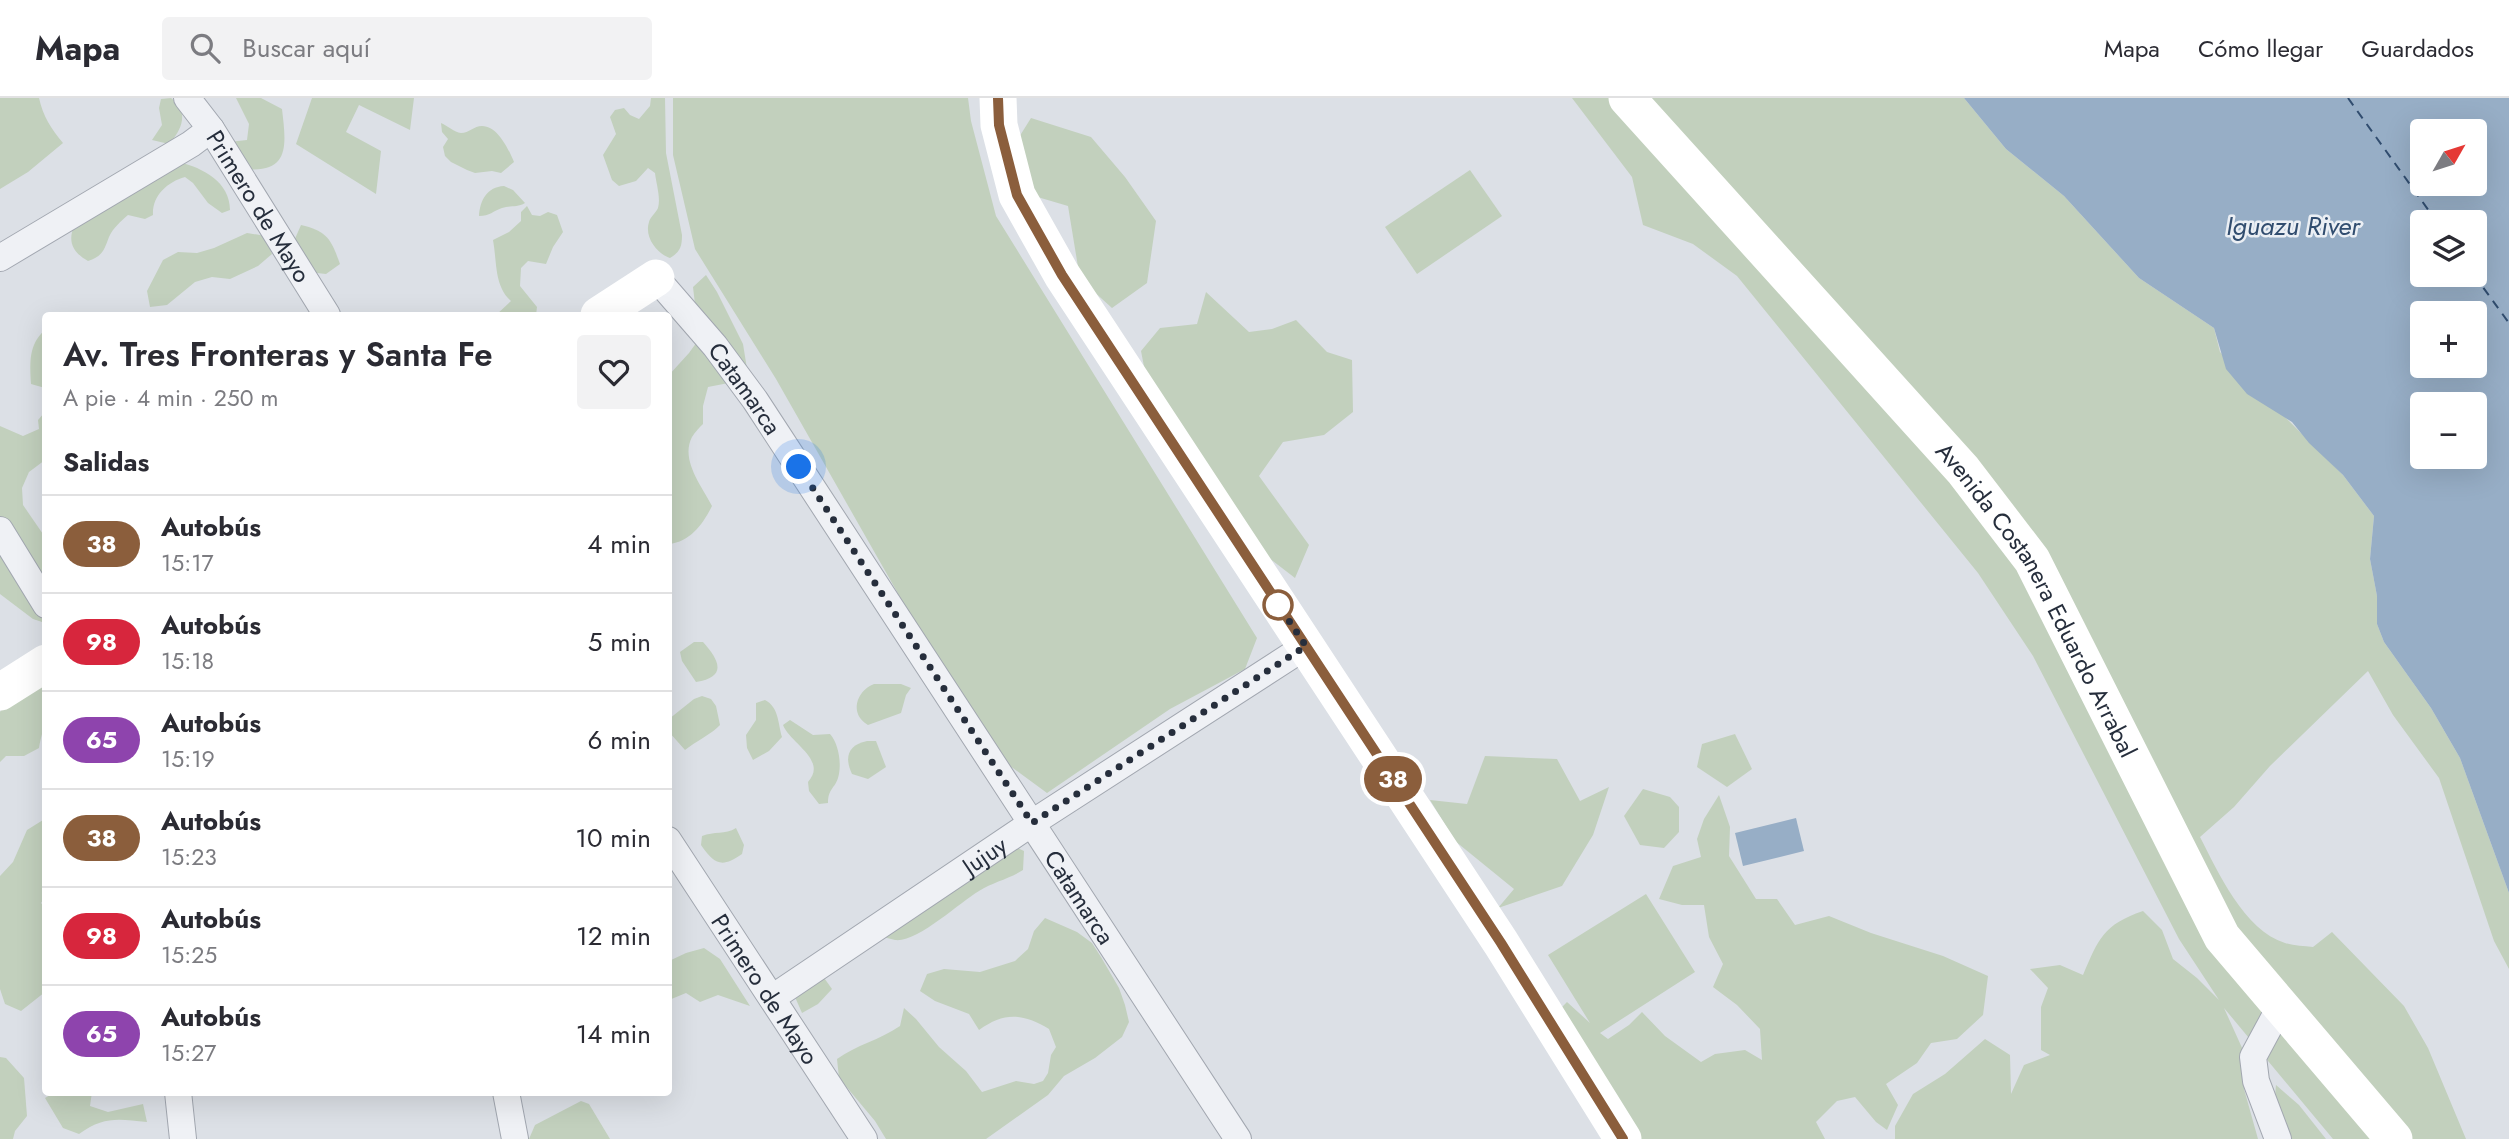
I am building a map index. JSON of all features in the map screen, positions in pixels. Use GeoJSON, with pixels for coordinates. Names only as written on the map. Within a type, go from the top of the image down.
{"type":"FeatureCollection","features":[{"type":"Feature","properties":{"kind":"main road"},"geometry":{"type":"LineString","coordinates":[[998,98],[999,125],[1017,195],[1062,275],[1501,943],[1623,1139]]}},
{"type":"Feature","properties":{"kind":"main road","name":"Avenida Costanera Eduardo Arrabal"},"geometry":{"type":"LineString","coordinates":[[1627,98],[1963,470],[2032,560],[2222,937],[2394,1139]]}},
{"type":"Feature","properties":{"kind":"main road"},"geometry":{"type":"LineString","coordinates":[[604,312],[656,278]]}},
{"type":"Feature","properties":{"kind":"main road"},"geometry":{"type":"LineString","coordinates":[[0,692],[42,666]]}},
{"type":"Feature","properties":{"kind":"street","name":"Primero de Mayo"},"geometry":{"type":"LineString","coordinates":[[187,98],[211,129],[325,312]]}},
{"type":"Feature","properties":{"kind":"street"},"geometry":{"type":"LineString","coordinates":[[0,258],[191,144],[211,129]]}},
{"type":"Feature","properties":{"kind":"street","name":"Catamarca"},"geometry":{"type":"LineString","coordinates":[[656,278],[715,346],[755,400],[1238,1139]]}},
{"type":"Feature","properties":{"kind":"street"},"geometry":{"type":"LineString","coordinates":[[0,530],[42,598]]}},
{"type":"Feature","properties":{"kind":"street","name":"Jujuy"},"geometry":{"type":"LineString","coordinates":[[772,998],[1032,823],[1306,646]]}},
{"type":"Feature","properties":{"kind":"street","name":"Primero de Mayo"},"geometry":{"type":"LineString","coordinates":[[672,845],[864,1139]]}},
{"type":"Feature","properties":{"kind":"street"},"geometry":{"type":"LineString","coordinates":[[2278,1139],[2256,1081],[2253,1057],[2281,1006]]}},
{"type":"Feature","properties":{"kind":"street"},"geometry":{"type":"LineString","coordinates":[[178,1096],[183,1139]]}},
{"type":"Feature","properties":{"kind":"street"},"geometry":{"type":"LineString","coordinates":[[507,1096],[515,1139]]}},
{"type":"Feature","properties":{"kind":"green space"},"geometry":{"type":"Polygon","coordinates":[[[0,98],[39,98],[48,122],[63,143],[28,172],[0,189],[0,98]]]}},
{"type":"Feature","properties":{"kind":"green space"},"geometry":{"type":"Polygon","coordinates":[[[171,98],[177,103],[182,114],[181,126],[169,144],[152,140],[162,125],[159,108],[161,99],[171,98]]]}},
{"type":"Feature","properties":{"kind":"green space"},"geometry":{"type":"Polygon","coordinates":[[[236,98],[261,98],[282,109],[284,145],[278,161],[270,167],[244,169],[229,142],[247,140],[249,124],[236,98]]]}},
{"type":"Feature","properties":{"kind":"green space"},"geometry":{"type":"Polygon","coordinates":[[[312,98],[414,98],[410,130],[359,105],[346,132],[381,151],[376,194],[296,144],[312,98]]]}},
{"type":"Feature","properties":{"kind":"green space"},"geometry":{"type":"Polygon","coordinates":[[[651,98],[665,98],[666,153],[682,235],[680,249],[670,258],[656,249],[648,233],[650,220],[659,204],[655,173],[648,168],[636,181],[619,186],[612,180],[603,155],[616,134],[610,117],[615,110],[624,108],[639,119],[650,106],[651,98]]]}},
{"type":"Feature","properties":{"kind":"green space"},"geometry":{"type":"Polygon","coordinates":[[[673,98],[968,98],[971,121],[996,216],[1257,638],[1245,669],[1170,709],[1047,793],[995,755],[929,652],[776,379],[695,249],[673,155],[673,98]]]}},
{"type":"Feature","properties":{"kind":"green space"},"geometry":{"type":"Polygon","coordinates":[[[1572,98],[1964,98],[2006,149],[2064,196],[2139,278],[2214,328],[2220,352],[2343,475],[2374,516],[2370,559],[2377,596],[2377,624],[2384,642],[2431,708],[2460,758],[2509,893],[2509,969],[2494,941],[2439,778],[2393,715],[2368,671],[2270,766],[2234,807],[2200,837],[2234,898],[2257,926],[2285,943],[2313,947],[2332,932],[2404,1006],[2428,1048],[2466,1139],[2333,1139],[2224,1008],[2243,1050],[2244,1089],[2258,1139],[1895,1139],[1895,1126],[1913,1094],[1945,1074],[1985,1039],[2010,1055],[2011,1094],[2024,1065],[2050,1055],[2041,1050],[2041,1007],[2048,988],[2030,969],[2060,965],[2083,975],[2104,934],[2130,916],[2143,911],[2162,930],[2173,959],[2219,1000],[2179,939],[2033,656],[1978,573],[1737,276],[1693,244],[1643,225],[1632,177],[1572,98]]]}},
{"type":"Feature","properties":{"kind":"green space"},"geometry":{"type":"Polygon","coordinates":[[[1031,118],[1091,137],[1125,177],[1156,221],[1147,283],[1112,308],[1080,279],[1068,206],[1024,193],[1016,142],[1031,118]]]}},
{"type":"Feature","properties":{"kind":"green space"},"geometry":{"type":"Polygon","coordinates":[[[441,123],[461,133],[479,126],[488,127],[502,140],[514,162],[501,173],[475,173],[451,162],[445,156],[443,147],[448,139],[442,132],[441,123]]]}},
{"type":"Feature","properties":{"kind":"green space"},"geometry":{"type":"Polygon","coordinates":[[[179,162],[206,172],[220,184],[229,200],[230,210],[222,213],[208,203],[185,177],[172,182],[162,191],[155,202],[153,215],[145,219],[128,215],[113,231],[100,255],[88,261],[79,255],[71,238],[74,226],[179,162]]]}},
{"type":"Feature","properties":{"kind":"green space"},"geometry":{"type":"Polygon","coordinates":[[[1470,170],[1502,216],[1417,274],[1385,227],[1470,170]]]}},
{"type":"Feature","properties":{"kind":"green space"},"geometry":{"type":"Polygon","coordinates":[[[504,186],[513,190],[525,203],[479,216],[486,195],[493,189],[504,186]]]}},
{"type":"Feature","properties":{"kind":"green space"},"geometry":{"type":"Polygon","coordinates":[[[527,206],[532,215],[540,216],[548,212],[557,215],[563,232],[546,264],[528,261],[521,268],[520,286],[537,307],[536,312],[499,312],[511,301],[499,281],[493,240],[509,232],[521,221],[521,212],[527,206]]]}},
{"type":"Feature","properties":{"kind":"green space"},"geometry":{"type":"Polygon","coordinates":[[[301,225],[317,230],[327,237],[340,264],[326,274],[308,272],[294,241],[301,225]]]}},
{"type":"Feature","properties":{"kind":"green space"},"geometry":{"type":"Polygon","coordinates":[[[247,233],[266,236],[272,254],[258,266],[230,279],[212,277],[195,282],[167,305],[150,307],[147,291],[163,260],[178,252],[197,253],[214,248],[247,233]]]}},
{"type":"Feature","properties":{"kind":"green space"},"geometry":{"type":"Polygon","coordinates":[[[706,275],[717,292],[743,344],[749,381],[708,387],[703,406],[703,424],[692,437],[689,455],[694,473],[712,506],[695,531],[683,540],[672,544],[672,372],[699,339],[693,287],[706,275]]]}},
{"type":"Feature","properties":{"kind":"green space"},"geometry":{"type":"Polygon","coordinates":[[[1206,292],[1249,332],[1272,329],[1296,320],[1327,352],[1352,360],[1353,412],[1324,435],[1283,442],[1259,476],[1309,545],[1295,578],[1269,558],[1151,403],[1141,351],[1160,328],[1197,324],[1206,292]]]}},
{"type":"Feature","properties":{"kind":"green space"},"geometry":{"type":"Polygon","coordinates":[[[42,333],[42,387],[31,384],[30,369],[31,355],[42,333]]]}},
{"type":"Feature","properties":{"kind":"green space"},"geometry":{"type":"Polygon","coordinates":[[[42,415],[42,462],[29,472],[22,488],[23,505],[42,533],[42,622],[33,619],[0,594],[0,426],[23,436],[39,429],[38,420],[42,415]]]}},
{"type":"Feature","properties":{"kind":"green space"},"geometry":{"type":"Polygon","coordinates":[[[694,642],[703,642],[718,667],[713,676],[696,682],[682,661],[680,652],[694,642]]]}},
{"type":"Feature","properties":{"kind":"green space"},"geometry":{"type":"Polygon","coordinates":[[[874,684],[901,684],[911,688],[901,713],[868,725],[858,715],[857,703],[863,692],[874,684]]]}},
{"type":"Feature","properties":{"kind":"green space"},"geometry":{"type":"Polygon","coordinates":[[[42,685],[42,734],[39,748],[24,756],[6,756],[0,762],[0,712],[5,704],[42,685]]]}},
{"type":"Feature","properties":{"kind":"green space"},"geometry":{"type":"Polygon","coordinates":[[[702,696],[711,699],[716,706],[720,725],[685,750],[672,735],[672,717],[702,696]]]}},
{"type":"Feature","properties":{"kind":"green space"},"geometry":{"type":"Polygon","coordinates":[[[765,700],[775,711],[782,737],[769,751],[753,760],[747,748],[746,735],[756,720],[756,703],[765,700]]]}},
{"type":"Feature","properties":{"kind":"green space"},"geometry":{"type":"Polygon","coordinates":[[[790,720],[813,735],[830,734],[836,743],[840,767],[828,803],[819,804],[809,791],[808,782],[814,766],[783,725],[790,720]]]}},
{"type":"Feature","properties":{"kind":"green space"},"geometry":{"type":"Polygon","coordinates":[[[1735,734],[1752,769],[1727,787],[1697,767],[1702,744],[1735,734]]]}},
{"type":"Feature","properties":{"kind":"green space"},"geometry":{"type":"Polygon","coordinates":[[[867,741],[876,741],[886,767],[868,779],[852,774],[848,762],[852,749],[867,741]]]}},
{"type":"Feature","properties":{"kind":"green space"},"geometry":{"type":"Polygon","coordinates":[[[1485,756],[1557,759],[1580,801],[1609,787],[1593,835],[1562,886],[1498,908],[1514,889],[1455,841],[1430,800],[1467,804],[1485,756]]]}},
{"type":"Feature","properties":{"kind":"green space"},"geometry":{"type":"Polygon","coordinates":[[[1643,789],[1670,797],[1679,807],[1679,832],[1664,848],[1640,845],[1624,816],[1643,789]]]}},
{"type":"Feature","properties":{"kind":"green space"},"geometry":{"type":"Polygon","coordinates":[[[1719,795],[1730,827],[1729,856],[1756,899],[1777,899],[1795,925],[1829,916],[1871,933],[1943,956],[1988,976],[1983,1015],[1957,1039],[1931,1043],[1917,1063],[1886,1084],[1898,1105],[1887,1130],[1876,1122],[1855,1097],[1837,1101],[1816,1122],[1825,1139],[1638,1139],[1557,1012],[1567,1002],[1590,1023],[1548,955],[1646,894],[1695,972],[1600,1033],[1608,1039],[1642,1012],[1665,1036],[1701,1062],[1715,1054],[1745,1050],[1762,1060],[1760,1029],[1737,1005],[1713,987],[1723,964],[1709,937],[1704,905],[1682,905],[1659,899],[1673,866],[1701,857],[1697,839],[1704,819],[1719,795]]]}},
{"type":"Feature","properties":{"kind":"green space"},"geometry":{"type":"Polygon","coordinates":[[[42,821],[42,994],[21,1011],[5,1004],[0,989],[0,876],[13,862],[27,830],[42,821]]]}},
{"type":"Feature","properties":{"kind":"green space"},"geometry":{"type":"Polygon","coordinates":[[[736,828],[744,845],[742,854],[724,863],[710,857],[701,845],[702,836],[736,828]]]}},
{"type":"Feature","properties":{"kind":"green space"},"geometry":{"type":"Polygon","coordinates":[[[1007,843],[1024,851],[1023,870],[979,891],[915,935],[895,940],[879,935],[1007,843]]]}},
{"type":"Feature","properties":{"kind":"green space"},"geometry":{"type":"Polygon","coordinates":[[[1045,918],[1077,932],[1092,943],[1119,988],[1125,1005],[1129,1022],[1122,1037],[1095,1058],[1064,1076],[1048,1095],[986,1139],[886,1139],[875,1121],[839,1078],[837,1059],[900,1026],[904,1008],[939,1047],[966,1071],[982,1092],[1016,1081],[1034,1084],[1043,1081],[1056,1047],[1049,1029],[1030,1020],[1013,1017],[997,1020],[979,1030],[969,1014],[935,1001],[920,991],[927,974],[944,969],[980,972],[1015,961],[1028,949],[1034,931],[1045,918]]]}},
{"type":"Feature","properties":{"kind":"green space"},"geometry":{"type":"Polygon","coordinates":[[[704,948],[720,959],[750,1006],[718,995],[700,1002],[686,993],[672,999],[672,960],[704,948]]]}},
{"type":"Feature","properties":{"kind":"green space"},"geometry":{"type":"Polygon","coordinates":[[[822,975],[832,989],[818,1004],[802,1013],[795,997],[822,975]]]}},
{"type":"Feature","properties":{"kind":"green space"},"geometry":{"type":"Polygon","coordinates":[[[0,1057],[6,1058],[24,1078],[27,1116],[15,1131],[13,1139],[0,1139],[0,1057]]]}},
{"type":"Feature","properties":{"kind":"green space"},"geometry":{"type":"Polygon","coordinates":[[[2276,1085],[2299,1105],[2326,1139],[2289,1139],[2274,1106],[2276,1085]]]}},
{"type":"Feature","properties":{"kind":"green space"},"geometry":{"type":"Polygon","coordinates":[[[91,1096],[90,1106],[108,1112],[143,1104],[147,1122],[112,1120],[96,1124],[79,1134],[63,1128],[45,1098],[91,1096]]]}},
{"type":"Feature","properties":{"kind":"green space"},"geometry":{"type":"Polygon","coordinates":[[[581,1101],[589,1104],[610,1139],[529,1139],[535,1125],[581,1101]]]}},
{"type":"Feature","properties":{"kind":"water","name":"Iguazu River"},"geometry":{"type":"Polygon","coordinates":[[[1964,98],[2509,98],[2509,893],[2460,758],[2431,708],[2384,642],[2377,624],[2377,596],[2370,559],[2374,516],[2343,475],[2309,443],[2292,422],[2247,394],[2226,369],[2214,328],[2139,278],[2064,196],[2006,149],[1964,98]]]}},
{"type":"Feature","properties":{"kind":"water"},"geometry":{"type":"Polygon","coordinates":[[[1796,818],[1804,851],[1743,866],[1735,833],[1796,818]]]}},
{"type":"Feature","properties":{"kind":"ferry route"},"geometry":{"type":"LineString","coordinates":[[2348,98],[2428,210]]}},
{"type":"Feature","properties":{"kind":"ferry route"},"geometry":{"type":"LineString","coordinates":[[2483,287],[2509,323]]}},
{"type":"Feature","properties":{"kind":"bus line","name":"38"},"geometry":{"type":"LineString","coordinates":[[998,98],[999,125],[1017,195],[1062,275],[1501,943],[1623,1139]]}},
{"type":"Feature","properties":{"kind":"route"},"geometry":{"type":"LineString","coordinates":[[799,467],[1032,823],[1306,646],[1275,600],[1278,605]]}}]}
